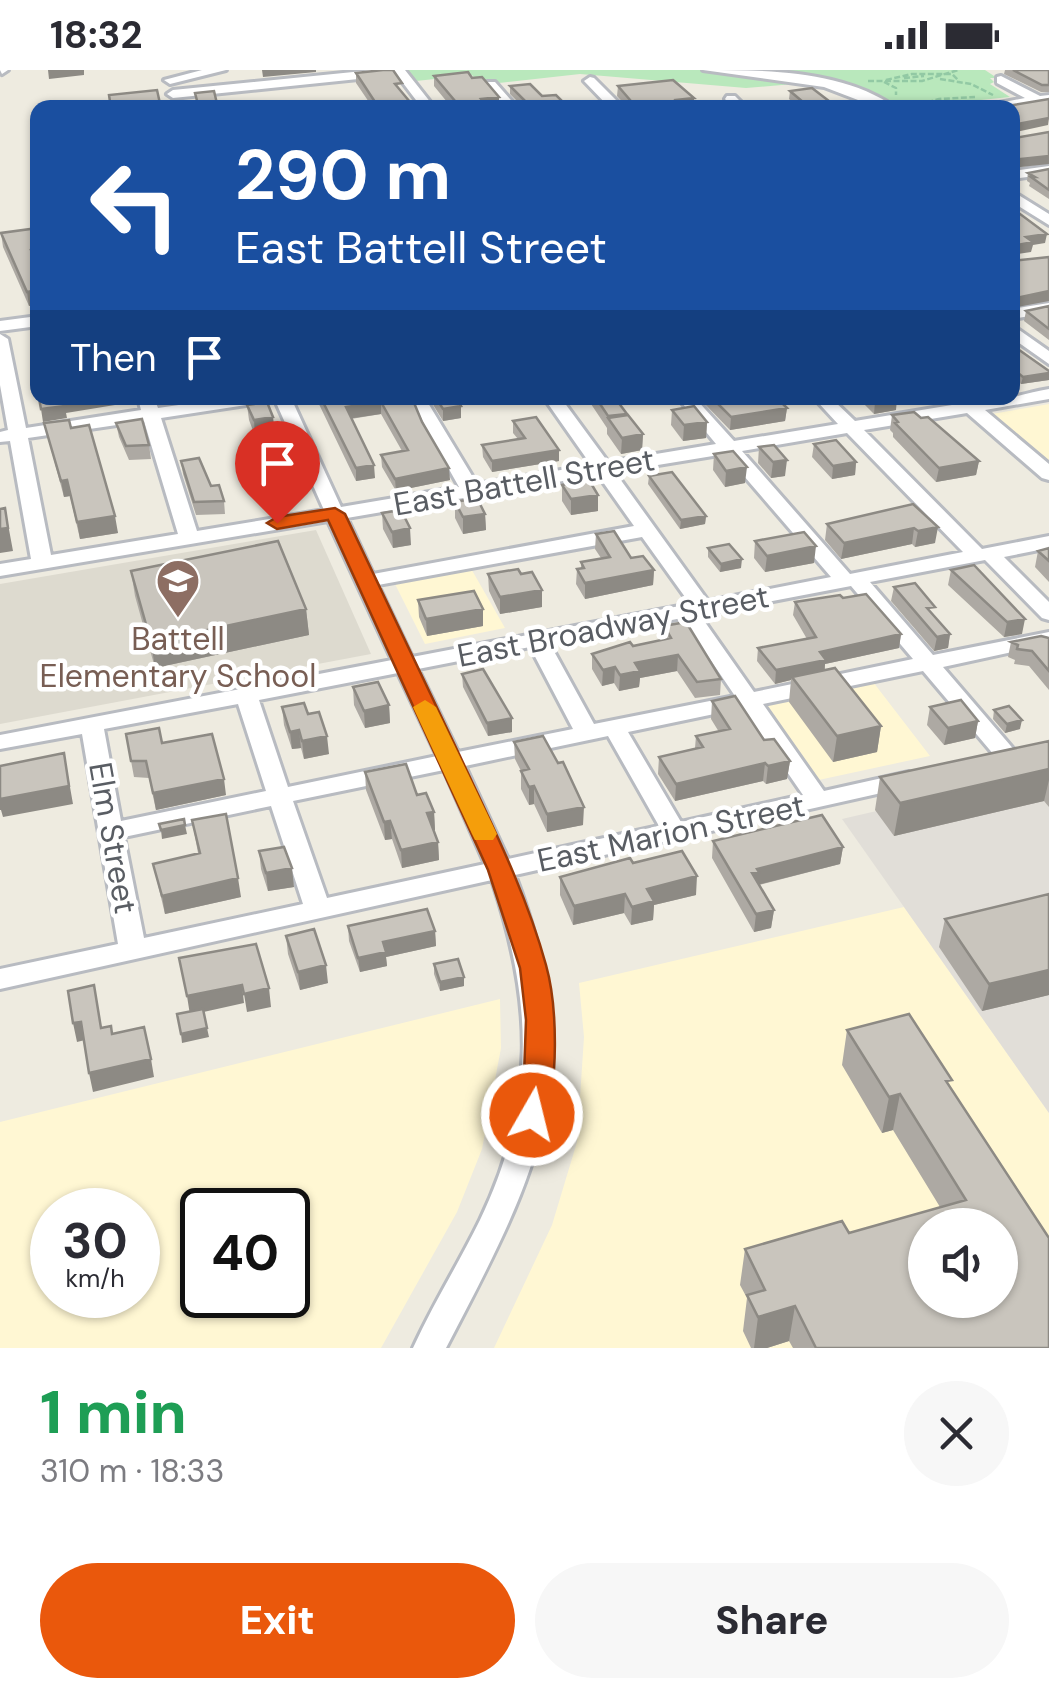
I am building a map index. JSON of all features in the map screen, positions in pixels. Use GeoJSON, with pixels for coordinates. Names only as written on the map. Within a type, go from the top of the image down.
{"type":"FeatureCollection","features":[{"type":"Feature","properties":{"kind":"street"},"geometry":{"type":"LineString","coordinates":[[174,100],[168,75],[220,70]]}},
{"type":"Feature","properties":{"kind":"street"},"geometry":{"type":"LineString","coordinates":[[181,100],[399,70],[423,100]]}},
{"type":"Feature","properties":{"kind":"street"},"geometry":{"type":"LineString","coordinates":[[709,70],[859,92],[874,100]]}},
{"type":"Feature","properties":{"kind":"street"},"geometry":{"type":"LineString","coordinates":[[590,80],[610,100]]}},
{"type":"Feature","properties":{"kind":"street"},"geometry":{"type":"LineString","coordinates":[[1001,80],[1043,100]]}},
{"type":"Feature","properties":{"kind":"street"},"geometry":{"type":"LineString","coordinates":[[492,85],[505,100]]}},
{"type":"Feature","properties":{"kind":"street"},"geometry":{"type":"LineString","coordinates":[[1020,174],[1049,170]]}},
{"type":"Feature","properties":{"kind":"street"},"geometry":{"type":"LineString","coordinates":[[1020,200],[1046,216]]}},
{"type":"Feature","properties":{"kind":"street"},"geometry":{"type":"LineString","coordinates":[[1020,218],[1046,216]]}},
{"type":"Feature","properties":{"kind":"street"},"geometry":{"type":"LineString","coordinates":[[1020,313],[1049,308]]}},
{"type":"Feature","properties":{"kind":"street"},"geometry":{"type":"LineString","coordinates":[[0,326],[30,322]]}},
{"type":"Feature","properties":{"kind":"street"},"geometry":{"type":"LineString","coordinates":[[0,339],[8,436],[42,563]]}},
{"type":"Feature","properties":{"kind":"street"},"geometry":{"type":"LineString","coordinates":[[1020,339],[1049,359]]}},
{"type":"Feature","properties":{"kind":"street","name":"East Battell Street"},"geometry":{"type":"LineString","coordinates":[[1020,397],[1049,394]]}},
{"type":"Feature","properties":{"kind":"street"},"geometry":{"type":"LineString","coordinates":[[285,405],[501,870],[534,968],[540,1020],[538,1076],[521,1155],[497,1217],[429,1348]]}},
{"type":"Feature","properties":{"kind":"street"},"geometry":{"type":"LineString","coordinates":[[421,405],[471,491]]}},
{"type":"Feature","properties":{"kind":"street"},"geometry":{"type":"LineString","coordinates":[[557,405],[647,530],[747,700],[820,801]]}},
{"type":"Feature","properties":{"kind":"street"},"geometry":{"type":"LineString","coordinates":[[692,405],[1008,757]]}},
{"type":"Feature","properties":{"kind":"street"},"geometry":{"type":"LineString","coordinates":[[829,405],[1049,614]]}},
{"type":"Feature","properties":{"kind":"street","name":"East Battell Street"},"geometry":{"type":"LineString","coordinates":[[0,570],[851,427],[952,405]]}},
{"type":"Feature","properties":{"kind":"street"},"geometry":{"type":"LineString","coordinates":[[969,405],[1049,474]]}},
{"type":"Feature","properties":{"kind":"street"},"geometry":{"type":"LineString","coordinates":[[8,436],[149,406],[189,538]]}},
{"type":"Feature","properties":{"kind":"street"},"geometry":{"type":"LineString","coordinates":[[366,581],[647,530]]}},
{"type":"Feature","properties":{"kind":"street","name":"East Broadway Street"},"geometry":{"type":"LineString","coordinates":[[0,742],[1049,542]]}},
{"type":"Feature","properties":{"kind":"street"},"geometry":{"type":"LineString","coordinates":[[112,831],[1049,638]]}},
{"type":"Feature","properties":{"kind":"street"},"geometry":{"type":"LineString","coordinates":[[536,640],[587,734]]}},
{"type":"Feature","properties":{"kind":"street"},"geometry":{"type":"LineString","coordinates":[[246,696],[318,911]]}},
{"type":"Feature","properties":{"kind":"street","name":"Elm Street"},"geometry":{"type":"LineString","coordinates":[[92,724],[133,952]]}},
{"type":"Feature","properties":{"kind":"street"},"geometry":{"type":"LineString","coordinates":[[614,727],[675,833]]}},
{"type":"Feature","properties":{"kind":"street"},"geometry":{"type":"LineString","coordinates":[[980,763],[1036,751]]}},
{"type":"Feature","properties":{"kind":"street","name":"East Marion Street"},"geometry":{"type":"LineString","coordinates":[[0,979],[928,776]]}},
{"type":"Feature","properties":{"kind":"path"},"geometry":{"type":"LineString","coordinates":[[958,70],[952,74],[936,79],[907,82],[896,88],[884,82],[932,73],[952,74],[958,81]]}},
{"type":"Feature","properties":{"kind":"path"},"geometry":{"type":"LineString","coordinates":[[894,78],[932,73]]}},
{"type":"Feature","properties":{"kind":"path"},"geometry":{"type":"LineString","coordinates":[[916,77],[922,81]]}},
{"type":"Feature","properties":{"kind":"path"},"geometry":{"type":"LineString","coordinates":[[936,79],[958,81],[996,98],[938,100]]}},
{"type":"Feature","properties":{"kind":"shaded area"},"geometry":{"type":"Polygon","coordinates":[[[1049,404],[1049,469],[986,415],[1049,404]]]}},
{"type":"Feature","properties":{"kind":"shaded area","name":"Battell Elementary School"},"geometry":{"type":"Polygon","coordinates":[[[316,530],[371,654],[0,724],[0,584],[316,530]]]}},
{"type":"Feature","properties":{"kind":"shaded area"},"geometry":{"type":"Polygon","coordinates":[[[469,565],[505,628],[425,644],[392,578],[469,565]]]}},
{"type":"Feature","properties":{"kind":"shaded area"},"geometry":{"type":"Polygon","coordinates":[[[870,678],[930,756],[814,781],[756,702],[870,678]]]}},
{"type":"Feature","properties":{"kind":"shaded area"},"geometry":{"type":"Polygon","coordinates":[[[1049,771],[1049,1113],[842,819],[1049,771]]]}},
{"type":"Feature","properties":{"kind":"shaded area"},"geometry":{"type":"Polygon","coordinates":[[[904,907],[1049,1113],[1049,1348],[494,1348],[552,1225],[577,1142],[584,1037],[579,983],[904,907]]]}},
{"type":"Feature","properties":{"kind":"shaded area"},"geometry":{"type":"Polygon","coordinates":[[[500,999],[501,1048],[482,1149],[457,1212],[381,1348],[0,1348],[0,1122],[500,999]]]}},
{"type":"Feature","properties":{"kind":"green space"},"geometry":{"type":"Polygon","coordinates":[[[408,70],[985,70],[997,78],[990,78],[994,82],[990,84],[1010,97],[887,100],[872,92],[798,76],[793,84],[746,88],[580,74],[481,85],[472,75],[416,81],[408,70]]]}},
{"type":"Feature","properties":{"kind":"building"},"geometry":{"type":"Polygon","coordinates":[[[393,70],[402,83],[395,84],[408,100],[374,100],[356,73],[393,70]]]}},
{"type":"Feature","properties":{"kind":"building"},"geometry":{"type":"Polygon","coordinates":[[[1013,70],[1049,70],[1049,85],[1042,85],[1013,70]]]}},
{"type":"Feature","properties":{"kind":"building"},"geometry":{"type":"Polygon","coordinates":[[[468,72],[472,78],[482,77],[499,97],[454,100],[434,76],[468,72]]]}},
{"type":"Feature","properties":{"kind":"building"},"geometry":{"type":"Polygon","coordinates":[[[673,80],[694,98],[630,100],[618,86],[673,80]]]}},
{"type":"Feature","properties":{"kind":"building"},"geometry":{"type":"Polygon","coordinates":[[[530,84],[542,96],[556,95],[561,100],[524,100],[510,86],[530,84]]]}},
{"type":"Feature","properties":{"kind":"building"},"geometry":{"type":"Polygon","coordinates":[[[812,88],[828,100],[801,100],[790,91],[812,88]]]}},
{"type":"Feature","properties":{"kind":"building"},"geometry":{"type":"Polygon","coordinates":[[[157,90],[159,100],[110,100],[109,95],[157,90]]]}},
{"type":"Feature","properties":{"kind":"building"},"geometry":{"type":"Polygon","coordinates":[[[214,91],[216,100],[197,100],[195,93],[214,91]]]}},
{"type":"Feature","properties":{"kind":"building"},"geometry":{"type":"Polygon","coordinates":[[[1049,99],[1049,118],[1020,123],[1020,104],[1049,99]]]}},
{"type":"Feature","properties":{"kind":"building"},"geometry":{"type":"Polygon","coordinates":[[[1049,132],[1049,156],[1020,159],[1020,137],[1049,132]]]}},
{"type":"Feature","properties":{"kind":"building"},"geometry":{"type":"Polygon","coordinates":[[[1049,169],[1049,190],[1028,173],[1049,169]]]}},
{"type":"Feature","properties":{"kind":"building"},"geometry":{"type":"Polygon","coordinates":[[[1020,214],[1047,234],[1026,237],[1033,242],[1020,244],[1020,214]]]}},
{"type":"Feature","properties":{"kind":"building"},"geometry":{"type":"Polygon","coordinates":[[[30,229],[30,291],[27,292],[1,233],[30,229]]]}},
{"type":"Feature","properties":{"kind":"building"},"geometry":{"type":"Polygon","coordinates":[[[1049,257],[1049,291],[1020,297],[1020,260],[1049,257]]]}},
{"type":"Feature","properties":{"kind":"building"},"geometry":{"type":"Polygon","coordinates":[[[1049,306],[1049,329],[1026,311],[1049,306]]]}},
{"type":"Feature","properties":{"kind":"building"},"geometry":{"type":"Polygon","coordinates":[[[1020,351],[1049,371],[1049,373],[1023,377],[1020,351]]]}},
{"type":"Feature","properties":{"kind":"building"},"geometry":{"type":"Polygon","coordinates":[[[247,405],[268,405],[273,417],[254,420],[247,405]]]}},
{"type":"Feature","properties":{"kind":"building"},"geometry":{"type":"Polygon","coordinates":[[[324,405],[360,405],[346,407],[374,465],[356,468],[324,405]]]}},
{"type":"Feature","properties":{"kind":"building"},"geometry":{"type":"Polygon","coordinates":[[[383,405],[415,405],[449,468],[395,479],[381,455],[408,450],[383,405]]]}},
{"type":"Feature","properties":{"kind":"building"},"geometry":{"type":"Polygon","coordinates":[[[601,405],[620,405],[627,414],[608,416],[601,405]]]}},
{"type":"Feature","properties":{"kind":"building"},"geometry":{"type":"Polygon","coordinates":[[[719,405],[787,408],[731,417],[719,405]]]}},
{"type":"Feature","properties":{"kind":"building"},"geometry":{"type":"Polygon","coordinates":[[[694,406],[707,422],[684,425],[672,410],[694,406]]]}},
{"type":"Feature","properties":{"kind":"building"},"geometry":{"type":"Polygon","coordinates":[[[914,412],[921,418],[928,417],[979,461],[939,468],[895,423],[898,422],[892,415],[914,412]]]}},
{"type":"Feature","properties":{"kind":"building"},"geometry":{"type":"Polygon","coordinates":[[[628,415],[643,434],[622,438],[608,418],[628,415]]]}},
{"type":"Feature","properties":{"kind":"building"},"geometry":{"type":"Polygon","coordinates":[[[536,417],[559,450],[492,461],[482,445],[525,438],[513,421],[536,417]]]}},
{"type":"Feature","properties":{"kind":"building"},"geometry":{"type":"Polygon","coordinates":[[[142,419],[149,445],[126,446],[116,423],[142,419]]]}},
{"type":"Feature","properties":{"kind":"building"},"geometry":{"type":"Polygon","coordinates":[[[69,420],[71,428],[89,425],[115,516],[77,522],[67,480],[61,481],[44,423],[69,420]]]}},
{"type":"Feature","properties":{"kind":"building"},"geometry":{"type":"Polygon","coordinates":[[[836,440],[856,462],[833,466],[814,444],[836,440]]]}},
{"type":"Feature","properties":{"kind":"building"},"geometry":{"type":"Polygon","coordinates":[[[774,445],[787,460],[773,462],[759,447],[774,445]]]}},
{"type":"Feature","properties":{"kind":"building"},"geometry":{"type":"Polygon","coordinates":[[[733,451],[747,467],[726,471],[714,454],[733,451]]]}},
{"type":"Feature","properties":{"kind":"building"},"geometry":{"type":"Polygon","coordinates":[[[199,458],[211,486],[219,485],[224,501],[194,502],[181,461],[199,458]]]}},
{"type":"Feature","properties":{"kind":"building"},"geometry":{"type":"Polygon","coordinates":[[[277,468],[285,485],[264,489],[256,472],[277,468]]]}},
{"type":"Feature","properties":{"kind":"building"},"geometry":{"type":"Polygon","coordinates":[[[672,472],[706,516],[681,520],[649,476],[672,472]]]}},
{"type":"Feature","properties":{"kind":"building"},"geometry":{"type":"Polygon","coordinates":[[[589,480],[598,495],[571,499],[562,485],[589,480]]]}},
{"type":"Feature","properties":{"kind":"building"},"geometry":{"type":"Polygon","coordinates":[[[477,498],[485,514],[463,517],[455,502],[477,498]]]}},
{"type":"Feature","properties":{"kind":"building"},"geometry":{"type":"Polygon","coordinates":[[[913,504],[938,527],[918,531],[914,528],[844,543],[827,524],[913,504]]]}},
{"type":"Feature","properties":{"kind":"building"},"geometry":{"type":"Polygon","coordinates":[[[5,508],[8,528],[0,529],[0,509],[5,508]]]}},
{"type":"Feature","properties":{"kind":"building"},"geometry":{"type":"Polygon","coordinates":[[[401,510],[410,528],[392,532],[382,513],[401,510]]]}},
{"type":"Feature","properties":{"kind":"building"},"geometry":{"type":"Polygon","coordinates":[[[614,531],[631,558],[643,556],[654,570],[585,583],[577,569],[584,568],[581,562],[610,557],[596,534],[614,531]]]}},
{"type":"Feature","properties":{"kind":"building"},"geometry":{"type":"Polygon","coordinates":[[[804,532],[816,546],[767,556],[755,541],[804,532]]]}},
{"type":"Feature","properties":{"kind":"building"},"geometry":{"type":"Polygon","coordinates":[[[278,541],[306,609],[151,642],[131,571],[278,541]]]}},
{"type":"Feature","properties":{"kind":"building"},"geometry":{"type":"Polygon","coordinates":[[[729,544],[742,559],[721,564],[708,548],[729,544]]]}},
{"type":"Feature","properties":{"kind":"building"},"geometry":{"type":"Polygon","coordinates":[[[1049,548],[1049,561],[1038,551],[1049,548]]]}},
{"type":"Feature","properties":{"kind":"building"},"geometry":{"type":"Polygon","coordinates":[[[974,565],[1025,619],[1007,622],[951,570],[974,565]]]}},
{"type":"Feature","properties":{"kind":"building"},"geometry":{"type":"Polygon","coordinates":[[[518,569],[521,574],[532,572],[542,590],[500,597],[488,574],[518,569]]]}},
{"type":"Feature","properties":{"kind":"building"},"geometry":{"type":"Polygon","coordinates":[[[915,583],[935,607],[927,608],[950,634],[937,637],[894,587],[915,583]]]}},
{"type":"Feature","properties":{"kind":"building"},"geometry":{"type":"Polygon","coordinates":[[[474,591],[483,609],[426,619],[418,600],[474,591]]]}},
{"type":"Feature","properties":{"kind":"building"},"geometry":{"type":"Polygon","coordinates":[[[866,594],[901,634],[820,652],[826,660],[776,670],[758,648],[816,637],[795,602],[866,594]]]}},
{"type":"Feature","properties":{"kind":"building"},"geometry":{"type":"Polygon","coordinates":[[[686,622],[721,679],[697,682],[678,655],[635,663],[640,671],[620,675],[615,667],[603,670],[592,654],[630,642],[633,646],[671,638],[664,626],[686,622]]]}},
{"type":"Feature","properties":{"kind":"building"},"geometry":{"type":"Polygon","coordinates":[[[1049,638],[1049,671],[1032,651],[1017,649],[1018,645],[1011,642],[1049,638]]]}},
{"type":"Feature","properties":{"kind":"building"},"geometry":{"type":"Polygon","coordinates":[[[835,668],[881,726],[837,736],[792,677],[835,668]]]}},
{"type":"Feature","properties":{"kind":"building"},"geometry":{"type":"Polygon","coordinates":[[[483,669],[512,718],[487,723],[462,674],[483,669]]]}},
{"type":"Feature","properties":{"kind":"building"},"geometry":{"type":"Polygon","coordinates":[[[378,682],[389,705],[364,711],[353,687],[378,682]]]}},
{"type":"Feature","properties":{"kind":"building"},"geometry":{"type":"Polygon","coordinates":[[[735,696],[764,740],[774,739],[790,761],[676,784],[659,757],[703,747],[696,736],[730,729],[712,701],[735,696]]]}},
{"type":"Feature","properties":{"kind":"building"},"geometry":{"type":"Polygon","coordinates":[[[961,700],[978,721],[948,728],[930,707],[961,700]]]}},
{"type":"Feature","properties":{"kind":"building"},"geometry":{"type":"Polygon","coordinates":[[[304,703],[308,714],[319,712],[327,736],[302,741],[299,730],[290,732],[282,707],[304,703]]]}},
{"type":"Feature","properties":{"kind":"building"},"geometry":{"type":"Polygon","coordinates":[[[1009,706],[1022,720],[1007,724],[994,710],[1009,706]]]}},
{"type":"Feature","properties":{"kind":"building"},"geometry":{"type":"Polygon","coordinates":[[[159,728],[162,743],[212,734],[224,779],[153,793],[146,761],[131,761],[126,734],[159,728]]]}},
{"type":"Feature","properties":{"kind":"building"},"geometry":{"type":"Polygon","coordinates":[[[543,736],[558,763],[563,762],[584,807],[547,814],[534,786],[529,787],[521,771],[529,769],[514,742],[543,736]]]}},
{"type":"Feature","properties":{"kind":"building"},"geometry":{"type":"Polygon","coordinates":[[[1049,741],[1049,769],[900,803],[880,777],[1049,741]]]}},
{"type":"Feature","properties":{"kind":"building"},"geometry":{"type":"Polygon","coordinates":[[[64,753],[69,786],[0,799],[0,766],[64,753]]]}},
{"type":"Feature","properties":{"kind":"building"},"geometry":{"type":"Polygon","coordinates":[[[406,764],[417,795],[426,793],[434,812],[427,813],[438,842],[401,850],[390,821],[384,822],[365,772],[406,764]]]}},
{"type":"Feature","properties":{"kind":"building"},"geometry":{"type":"Polygon","coordinates":[[[226,814],[238,878],[162,896],[153,864],[200,853],[192,820],[226,814]]]}},
{"type":"Feature","properties":{"kind":"building"},"geometry":{"type":"Polygon","coordinates":[[[822,815],[843,847],[757,869],[759,872],[752,873],[774,910],[756,914],[713,841],[822,815]]]}},
{"type":"Feature","properties":{"kind":"building"},"geometry":{"type":"Polygon","coordinates":[[[184,819],[185,825],[161,830],[159,824],[184,819]]]}},
{"type":"Feature","properties":{"kind":"building"},"geometry":{"type":"Polygon","coordinates":[[[284,847],[292,868],[266,873],[259,851],[284,847]]]}},
{"type":"Feature","properties":{"kind":"building"},"geometry":{"type":"Polygon","coordinates":[[[682,851],[697,876],[647,889],[654,901],[632,907],[625,894],[574,906],[560,877],[630,858],[633,863],[682,851]]]}},
{"type":"Feature","properties":{"kind":"building"},"geometry":{"type":"Polygon","coordinates":[[[1049,894],[1049,970],[989,984],[945,919],[1049,894]]]}},
{"type":"Feature","properties":{"kind":"building"},"geometry":{"type":"Polygon","coordinates":[[[427,909],[435,931],[383,942],[386,952],[358,958],[348,926],[427,909]]]}},
{"type":"Feature","properties":{"kind":"building"},"geometry":{"type":"Polygon","coordinates":[[[314,929],[326,965],[298,972],[286,936],[314,929]]]}},
{"type":"Feature","properties":{"kind":"building"},"geometry":{"type":"Polygon","coordinates":[[[256,944],[269,988],[244,994],[242,985],[187,996],[179,958],[256,944]]]}},
{"type":"Feature","properties":{"kind":"building"},"geometry":{"type":"Polygon","coordinates":[[[458,959],[464,977],[440,982],[434,964],[458,959]]]}},
{"type":"Feature","properties":{"kind":"building"},"geometry":{"type":"Polygon","coordinates":[[[94,985],[101,1028],[111,1026],[112,1034],[144,1027],[151,1059],[89,1073],[81,1022],[73,1023],[68,991],[94,985]]]}},
{"type":"Feature","properties":{"kind":"building"},"geometry":{"type":"Polygon","coordinates":[[[203,1009],[207,1028],[181,1034],[177,1014],[203,1009]]]}},
{"type":"Feature","properties":{"kind":"building"},"geometry":{"type":"Polygon","coordinates":[[[909,1014],[952,1080],[946,1081],[1049,1238],[1049,1348],[816,1348],[795,1306],[758,1317],[747,1295],[765,1290],[745,1249],[842,1221],[849,1233],[908,1216],[908,1318],[1018,1318],[1018,1208],[938,1208],[966,1200],[900,1094],[889,1097],[847,1030],[909,1014]]]}},
{"type":"Feature","properties":{"kind":"slow traffic"},"geometry":{"type":"LineString","coordinates":[[425,707],[484,834]]}},
{"type":"Feature","properties":{"kind":"place","name":"Battell Elementary School"},"geometry":{"type":"Point","coordinates":[178,619]}},
{"type":"Feature","properties":{"kind":"route"},"geometry":{"type":"LineString","coordinates":[[277,523],[335,514],[501,870],[534,968],[540,1020],[532,1115]]}}]}
